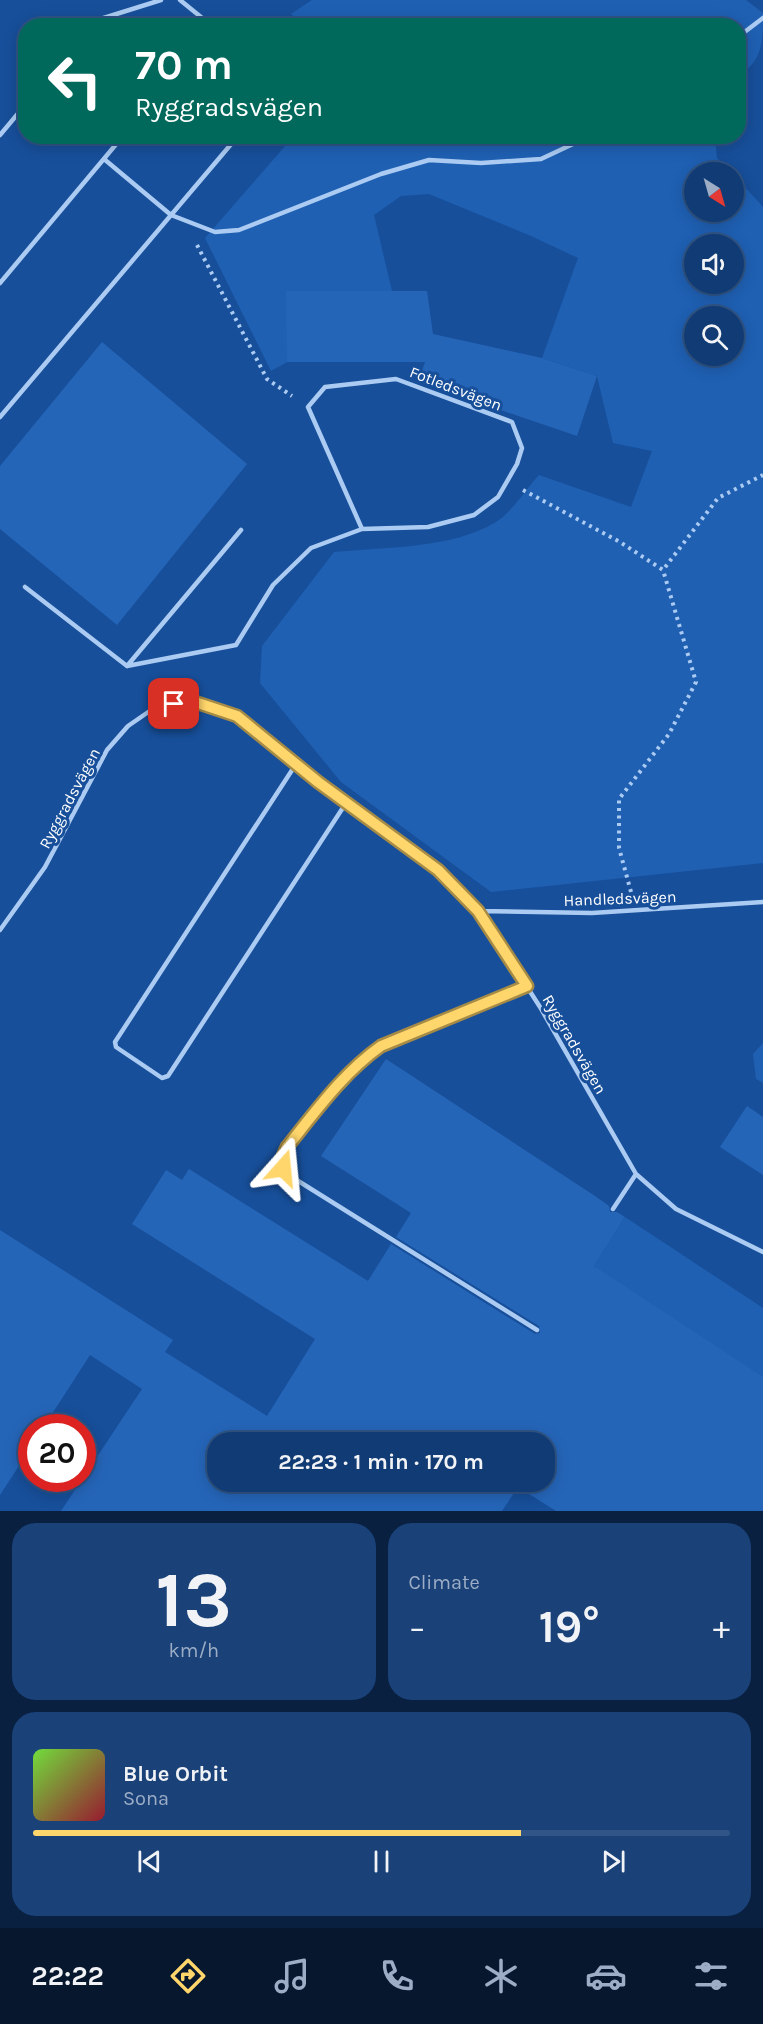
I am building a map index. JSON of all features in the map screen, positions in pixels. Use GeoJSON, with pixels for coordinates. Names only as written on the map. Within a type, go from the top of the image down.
{"type":"FeatureCollection","features":[{"type":"Feature","properties":{"kind":"lane"},"geometry":{"type":"LineString","coordinates":[[104,18],[161,0]]}},
{"type":"Feature","properties":{"kind":"lane"},"geometry":{"type":"LineString","coordinates":[[180,0],[202,18]]}},
{"type":"Feature","properties":{"kind":"lane"},"geometry":{"type":"LineString","coordinates":[[746,31],[763,18]]}},
{"type":"Feature","properties":{"kind":"lane"},"geometry":{"type":"LineString","coordinates":[[0,135],[18,114]]}},
{"type":"Feature","properties":{"kind":"lane"},"geometry":{"type":"LineString","coordinates":[[0,283],[116,144]]}},
{"type":"Feature","properties":{"kind":"lane"},"geometry":{"type":"LineString","coordinates":[[0,417],[231,144]]}},
{"type":"Feature","properties":{"kind":"lane"},"geometry":{"type":"LineString","coordinates":[[104,159],[171,215],[215,232],[239,230],[381,174],[429,160],[481,163],[541,159],[573,144]]}},
{"type":"Feature","properties":{"kind":"lane","name":"Fotledsvägen"},"geometry":{"type":"LineString","coordinates":[[127,666],[236,645],[273,585],[311,548],[362,528],[428,527],[474,515],[498,497],[517,464],[522,448],[512,422],[396,379],[324,387],[308,407]]}},
{"type":"Feature","properties":{"kind":"lane"},"geometry":{"type":"LineString","coordinates":[[308,407],[362,528]]}},
{"type":"Feature","properties":{"kind":"lane"},"geometry":{"type":"LineString","coordinates":[[25,587],[127,666],[241,530]]}},
{"type":"Feature","properties":{"kind":"lane","name":"Ryggradsvägen"},"geometry":{"type":"LineString","coordinates":[[0,930],[45,867],[107,750],[128,726],[157,706],[192,701],[237,716],[346,803],[438,870],[478,911],[527,986],[636,1174],[676,1209],[763,1252]]}},
{"type":"Feature","properties":{"kind":"lane"},"geometry":{"type":"LineString","coordinates":[[296,764],[115,1042],[116,1047],[162,1078],[168,1076],[346,803]]}},
{"type":"Feature","properties":{"kind":"lane","name":"Handledsvägen"},"geometry":{"type":"LineString","coordinates":[[478,911],[592,913],[763,902]]}},
{"type":"Feature","properties":{"kind":"lane"},"geometry":{"type":"LineString","coordinates":[[527,986],[374,1050],[344,1077],[287,1147],[281,1161],[287,1174],[537,1330]]}},
{"type":"Feature","properties":{"kind":"lane"},"geometry":{"type":"LineString","coordinates":[[613,1209],[636,1174]]}},
{"type":"Feature","properties":{"kind":"path"},"geometry":{"type":"LineString","coordinates":[[195,243],[267,379],[308,407]]}},
{"type":"Feature","properties":{"kind":"path"},"geometry":{"type":"LineString","coordinates":[[663,570],[718,498],[763,475]]}},
{"type":"Feature","properties":{"kind":"path"},"geometry":{"type":"LineString","coordinates":[[507,481],[620,542],[663,570],[696,682],[669,734],[620,799],[619,848],[636,910]]}},
{"type":"Feature","properties":{"kind":"shaded area"},"geometry":{"type":"Polygon","coordinates":[[[312,0],[746,0],[763,13],[763,33],[757,57],[746,70],[746,18],[296,18],[291,14],[312,0]]]}},
{"type":"Feature","properties":{"kind":"shaded area"},"geometry":{"type":"Polygon","coordinates":[[[287,144],[716,144],[717,158],[721,162],[684,162],[684,222],[744,222],[744,186],[763,207],[763,863],[491,892],[341,782],[260,683],[262,646],[334,552],[439,542],[478,531],[496,522],[508,512],[539,475],[631,507],[652,451],[613,443],[597,376],[542,358],[578,258],[429,194],[401,196],[374,215],[392,291],[287,291],[287,362],[271,371],[205,238],[287,144]]]}},
{"type":"Feature","properties":{"kind":"shaded area"},"geometry":{"type":"Polygon","coordinates":[[[763,1043],[763,1083],[756,1079],[753,1054],[763,1043]]]}},
{"type":"Feature","properties":{"kind":"shaded area"},"geometry":{"type":"Polygon","coordinates":[[[625,1217],[763,1308],[763,1383],[594,1266],[625,1217]]]}},
{"type":"Feature","properties":{"kind":"building"},"geometry":{"type":"Polygon","coordinates":[[[286,291],[427,291],[433,334],[542,358],[597,376],[577,436],[418,382],[425,362],[287,362],[286,291]]]}},
{"type":"Feature","properties":{"kind":"building"},"geometry":{"type":"Polygon","coordinates":[[[102,342],[247,464],[117,625],[0,529],[0,466],[102,342]]]}},
{"type":"Feature","properties":{"kind":"building"},"geometry":{"type":"Polygon","coordinates":[[[386,1059],[595,1196],[609,1206],[610,1212],[617,1212],[625,1217],[594,1266],[763,1377],[763,1511],[556,1511],[526,1492],[555,1492],[555,1432],[207,1432],[207,1492],[515,1492],[502,1511],[61,1511],[74,1492],[96,1492],[96,1458],[142,1389],[90,1355],[52,1414],[18,1414],[18,1467],[0,1495],[0,1230],[173,1340],[165,1352],[267,1416],[315,1339],[132,1224],[166,1170],[182,1180],[189,1169],[368,1281],[391,1244],[535,1334],[540,1333],[539,1326],[396,1237],[411,1213],[321,1156],[386,1059]]]}},
{"type":"Feature","properties":{"kind":"building"},"geometry":{"type":"Polygon","coordinates":[[[747,1106],[763,1117],[763,1175],[720,1147],[747,1106]]]}},
{"type":"Feature","properties":{"kind":"route"},"geometry":{"type":"LineString","coordinates":[[174,704],[192,701],[237,716],[318,782],[438,870],[478,911],[527,986],[381,1046],[361,1060],[344,1077],[287,1147],[281,1161],[283,1168]]}}]}
